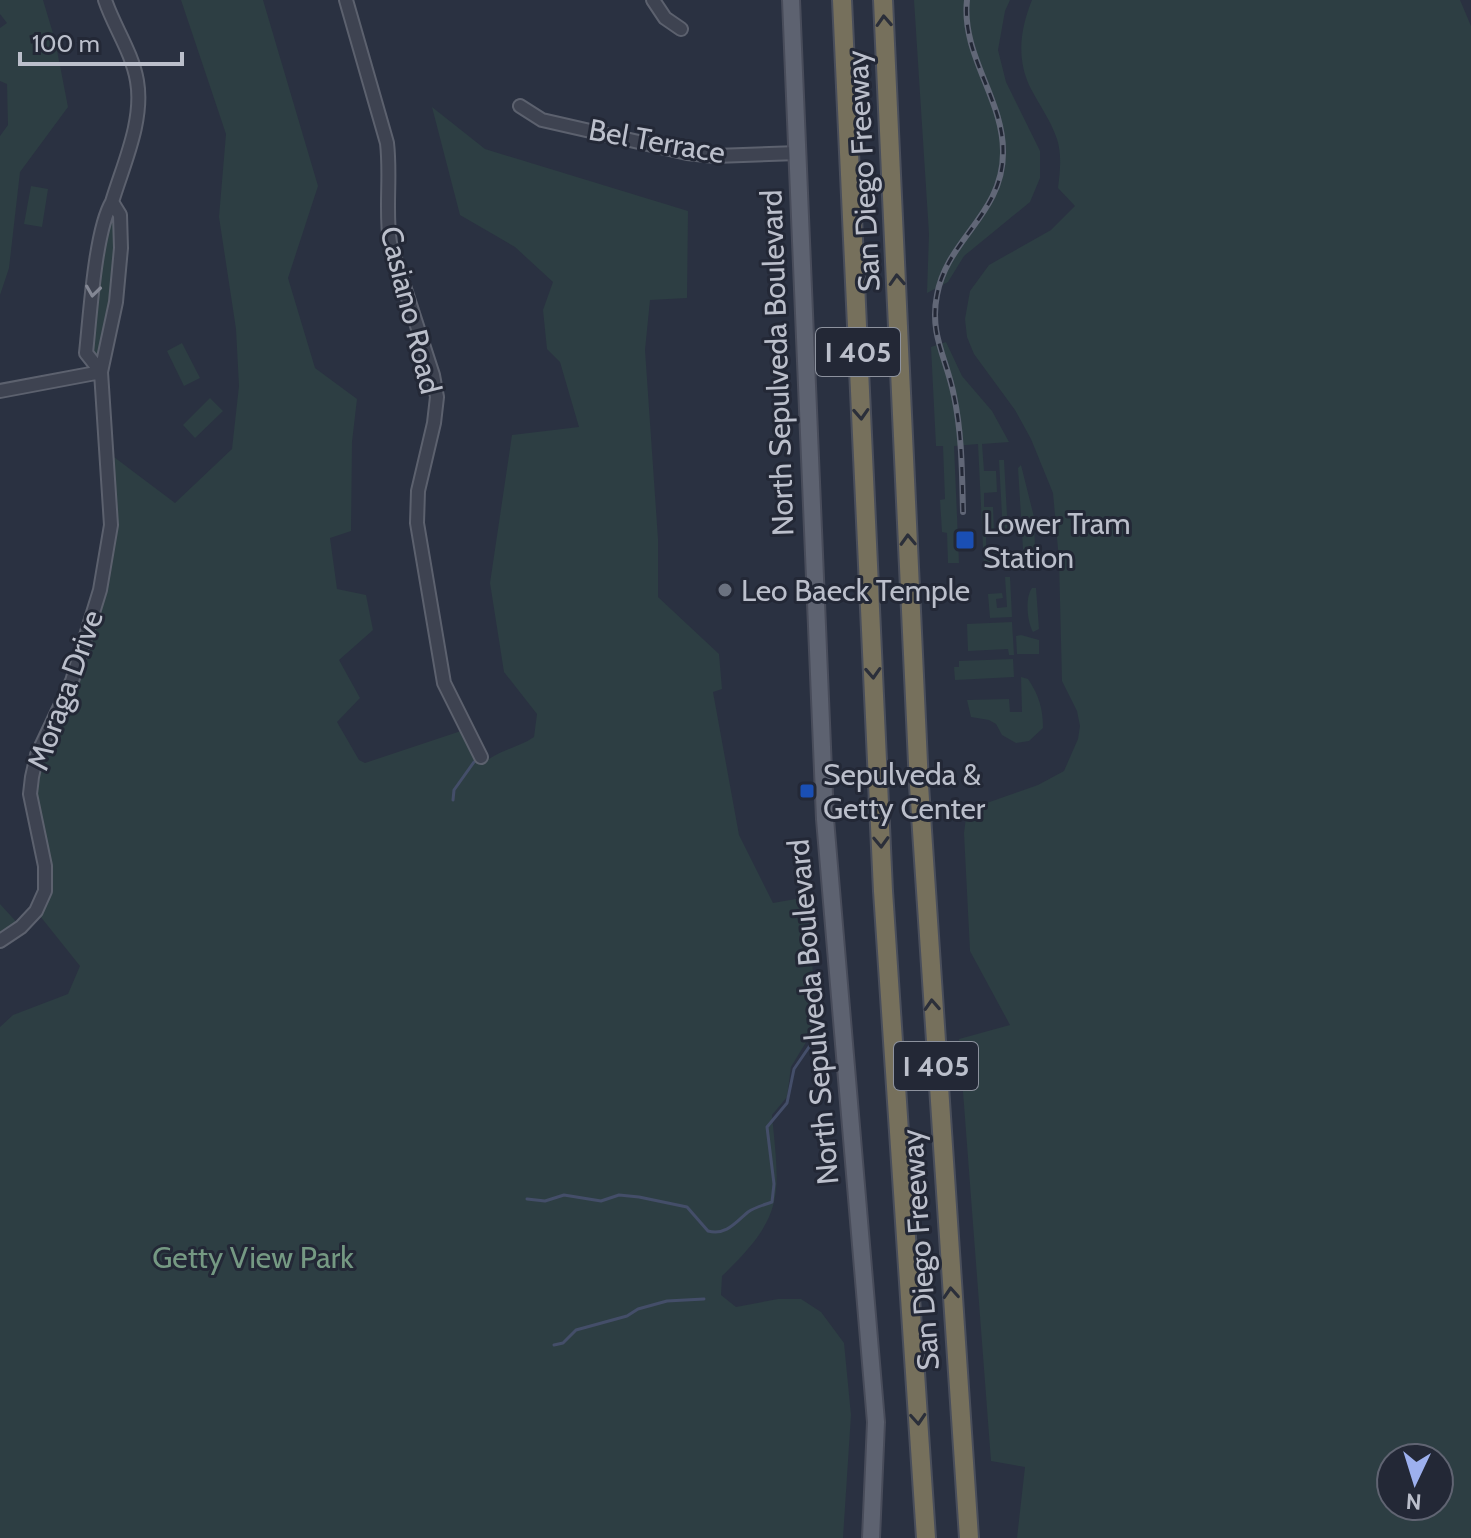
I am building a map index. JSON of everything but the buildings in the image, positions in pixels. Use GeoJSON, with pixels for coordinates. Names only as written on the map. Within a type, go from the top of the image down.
{"type":"FeatureCollection","features":[{"type":"Feature","properties":{"kind":"highway","name":"San Diego Freeway"},"geometry":{"type":"LineString","coordinates":[[842,0],[874,704],[926,1537]]}},
{"type":"Feature","properties":{"kind":"highway","name":"San Diego Freeway"},"geometry":{"type":"LineString","coordinates":[[883,0],[914,702],[932,1011],[969,1533]]}},
{"type":"Feature","properties":{"kind":"main road","name":"North Sepulveda Boulevard"},"geometry":{"type":"LineString","coordinates":[[791,0],[826,836],[875,1406],[876,1453],[871,1538]]}},
{"type":"Feature","properties":{"kind":"street","name":"Moraga Drive"},"geometry":{"type":"LineString","coordinates":[[101,372],[86,353],[105,214],[112,202],[138,110],[137,81],[131,61],[105,0]]}},
{"type":"Feature","properties":{"kind":"street","name":"Casiano Road"},"geometry":{"type":"LineString","coordinates":[[346,0],[387,143],[390,168],[386,221],[390,243],[433,375],[437,397],[416,506],[444,683],[481,757]]}},
{"type":"Feature","properties":{"kind":"street"},"geometry":{"type":"LineString","coordinates":[[653,0],[665,18],[681,29]]}},
{"type":"Feature","properties":{"kind":"street","name":"Bel Terrace"},"geometry":{"type":"LineString","coordinates":[[520,106],[542,120],[687,153],[715,156],[798,153]]}},
{"type":"Feature","properties":{"kind":"street","name":"Moraga Drive"},"geometry":{"type":"LineString","coordinates":[[0,941],[21,927],[36,911],[45,891],[45,866],[30,794],[32,777],[37,755],[72,681],[102,577],[111,525],[101,372],[116,302],[121,248],[120,215],[112,202]]}},
{"type":"Feature","properties":{"kind":"street"},"geometry":{"type":"LineString","coordinates":[[0,391],[101,372]]}},
{"type":"Feature","properties":{"kind":"green space"},"geometry":{"type":"Polygon","coordinates":[[[0,0],[43,0],[55,40],[68,107],[20,172],[9,268],[0,295],[0,136],[8,125],[7,84],[0,81],[0,28],[7,23],[0,14],[0,0]]]}},
{"type":"Feature","properties":{"kind":"green space","name":"Getty View Park"},"geometry":{"type":"Polygon","coordinates":[[[181,0],[263,0],[318,186],[288,278],[315,368],[357,399],[352,442],[351,531],[330,538],[337,589],[366,595],[373,630],[339,660],[360,698],[337,722],[359,760],[365,763],[467,729],[483,758],[487,756],[489,759],[534,737],[537,714],[504,672],[490,583],[512,435],[579,427],[560,362],[547,349],[543,310],[553,282],[515,247],[460,215],[432,107],[485,149],[688,211],[687,298],[650,300],[645,350],[658,539],[658,597],[719,654],[722,689],[713,692],[739,835],[773,903],[807,897],[817,1024],[791,1067],[787,1097],[772,1115],[776,1167],[774,1204],[758,1237],[722,1276],[721,1295],[736,1307],[778,1299],[801,1299],[821,1312],[844,1343],[851,1415],[843,1538],[0,1538],[0,1027],[13,1015],[68,994],[80,966],[36,911],[45,891],[32,777],[72,681],[111,525],[106,451],[175,503],[232,449],[239,386],[236,329],[219,217],[226,134],[181,0]]]}},
{"type":"Feature","properties":{"kind":"green space"},"geometry":{"type":"Polygon","coordinates":[[[914,0],[1010,0],[998,50],[1006,82],[1040,151],[1040,178],[1030,202],[964,256],[948,282],[927,293],[929,234],[914,0]]]}},
{"type":"Feature","properties":{"kind":"green space"},"geometry":{"type":"Polygon","coordinates":[[[1032,0],[1460,0],[1471,26],[1471,1538],[1017,1538],[1025,1467],[991,1461],[959,1039],[1010,1025],[970,951],[964,833],[967,810],[1038,785],[1064,771],[1078,739],[1080,726],[1077,711],[1062,681],[1059,560],[1053,493],[1031,439],[1015,410],[974,354],[967,337],[965,319],[970,291],[989,265],[1051,230],[1075,206],[1058,188],[1060,157],[1057,139],[1026,78],[1022,33],[1032,0]]]}},
{"type":"Feature","properties":{"kind":"green space"},"geometry":{"type":"Polygon","coordinates":[[[31,186],[48,189],[42,227],[24,224],[31,186]]]}},
{"type":"Feature","properties":{"kind":"green space"},"geometry":{"type":"Polygon","coordinates":[[[112,202],[121,248],[101,372],[86,353],[112,202]]]}},
{"type":"Feature","properties":{"kind":"green space"},"geometry":{"type":"Polygon","coordinates":[[[946,342],[962,376],[992,411],[1009,442],[982,444],[984,471],[996,471],[997,492],[984,493],[984,507],[993,507],[994,532],[986,533],[986,547],[999,547],[1000,567],[984,568],[978,444],[954,446],[959,563],[948,563],[947,533],[942,532],[940,500],[945,499],[943,446],[936,446],[931,347],[946,342]]]}},
{"type":"Feature","properties":{"kind":"green space"},"geometry":{"type":"Polygon","coordinates":[[[182,343],[200,378],[184,386],[167,351],[182,343]]]}},
{"type":"Feature","properties":{"kind":"green space"},"geometry":{"type":"Polygon","coordinates":[[[210,398],[223,411],[195,438],[183,425],[210,398]]]}},
{"type":"Feature","properties":{"kind":"green space"},"geometry":{"type":"Polygon","coordinates":[[[999,460],[1004,460],[1008,534],[1003,534],[999,460]]]}},
{"type":"Feature","properties":{"kind":"green space"},"geometry":{"type":"Polygon","coordinates":[[[1021,465],[1034,517],[1033,553],[1023,549],[1018,468],[1021,465]]]}},
{"type":"Feature","properties":{"kind":"green space"},"geometry":{"type":"Polygon","coordinates":[[[1005,577],[1010,577],[1012,617],[990,618],[988,594],[1002,593],[1003,598],[996,599],[997,608],[1007,607],[1005,577]]]}},
{"type":"Feature","properties":{"kind":"green space"},"geometry":{"type":"Polygon","coordinates":[[[1032,588],[1036,588],[1039,629],[1033,632],[1028,610],[1032,588]]]}},
{"type":"Feature","properties":{"kind":"green space"},"geometry":{"type":"Polygon","coordinates":[[[1012,622],[1014,655],[1009,655],[1008,649],[968,651],[967,624],[1012,622]]]}},
{"type":"Feature","properties":{"kind":"green space"},"geometry":{"type":"Polygon","coordinates":[[[1016,636],[1039,640],[1039,654],[1017,654],[1016,636]]]}},
{"type":"Feature","properties":{"kind":"green space"},"geometry":{"type":"Polygon","coordinates":[[[1013,659],[1014,677],[955,680],[954,667],[959,667],[959,661],[1013,659]]]}},
{"type":"Feature","properties":{"kind":"green space"},"geometry":{"type":"Polygon","coordinates":[[[1021,677],[1028,679],[1038,697],[1043,728],[1029,741],[1016,743],[1002,735],[996,724],[971,717],[967,700],[1009,699],[1010,712],[1022,712],[1021,677]]]}},
{"type":"Feature","properties":{"kind":"green space"},"geometry":{"type":"Polygon","coordinates":[[[0,904],[21,927],[0,941],[0,904]]]}},
{"type":"Feature","properties":{"kind":"waterway"},"geometry":{"type":"LineString","coordinates":[[453,800],[454,790],[474,762]]}},
{"type":"Feature","properties":{"kind":"waterway"},"geometry":{"type":"LineString","coordinates":[[527,1199],[545,1201],[564,1195],[601,1201],[619,1195],[639,1197],[687,1207],[708,1231],[720,1232],[730,1227],[751,1210],[772,1202],[774,1184],[767,1127],[787,1103],[794,1069],[822,1028]]}},
{"type":"Feature","properties":{"kind":"waterway"},"geometry":{"type":"LineString","coordinates":[[554,1345],[563,1343],[576,1330],[627,1316],[638,1309],[667,1301],[704,1299]]}},
{"type":"Feature","properties":{"kind":"railway"},"geometry":{"type":"LineString","coordinates":[[963,512],[957,410],[937,335],[935,309],[943,275],[994,193],[1001,174],[1003,153],[997,114],[970,40],[967,0]]}},
{"type":"Feature","properties":{"kind":"place","name":"Lower Tram Station"},"geometry":{"type":"Point","coordinates":[965,540]}},
{"type":"Feature","properties":{"kind":"place","name":"Leo Baeck Temple"},"geometry":{"type":"Point","coordinates":[725,590]}},
{"type":"Feature","properties":{"kind":"place","name":"Sepulveda & Getty Center"},"geometry":{"type":"Point","coordinates":[807,791]}}]}
